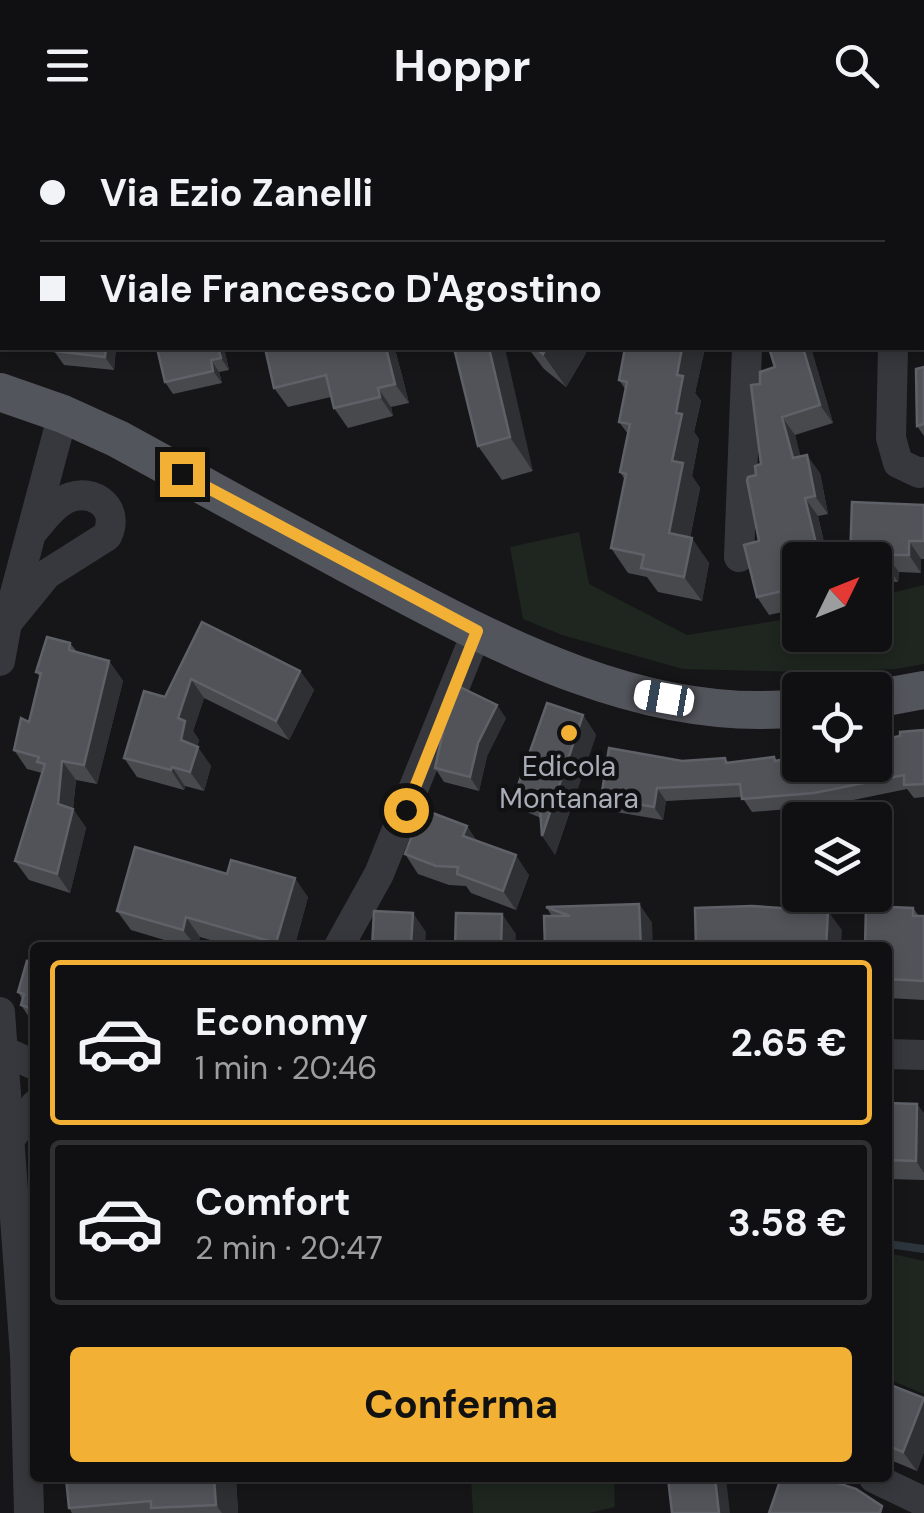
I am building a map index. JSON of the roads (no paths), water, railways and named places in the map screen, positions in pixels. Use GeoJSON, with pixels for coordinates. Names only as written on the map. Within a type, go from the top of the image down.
{"type":"FeatureCollection","features":[{"type":"Feature","properties":{"kind":"main road"},"geometry":{"type":"LineString","coordinates":[[0,392],[118,439],[477,631],[570,672],[637,694],[720,708],[782,708]]}},
{"type":"Feature","properties":{"kind":"main road"},"geometry":{"type":"LineString","coordinates":[[892,696],[924,690]]}},
{"type":"Feature","properties":{"kind":"street"},"geometry":{"type":"LineString","coordinates":[[739,557],[748,350]]}},
{"type":"Feature","properties":{"kind":"street"},"geometry":{"type":"LineString","coordinates":[[894,350],[891,438],[898,463],[924,472]]}},
{"type":"Feature","properties":{"kind":"street"},"geometry":{"type":"LineString","coordinates":[[0,661],[63,414]]}},
{"type":"Feature","properties":{"kind":"street"},"geometry":{"type":"LineString","coordinates":[[7,623],[47,574],[107,536],[112,526],[110,511],[100,500],[78,495],[63,500],[33,531]]}},
{"type":"Feature","properties":{"kind":"street"},"geometry":{"type":"LineString","coordinates":[[341,942],[379,874],[477,631]]}},
{"type":"Feature","properties":{"kind":"street"},"geometry":{"type":"LineString","coordinates":[[0,1012],[26,1355],[17,1485]]}},
{"type":"Feature","properties":{"kind":"street"},"geometry":{"type":"LineString","coordinates":[[3,1051],[30,1048]]}},
{"type":"Feature","properties":{"kind":"street"},"geometry":{"type":"LineString","coordinates":[[3,1051],[30,1064]]}},
{"type":"Feature","properties":{"kind":"street"},"geometry":{"type":"LineString","coordinates":[[892,1054],[924,1055]]}},
{"type":"Feature","properties":{"kind":"street"},"geometry":{"type":"LineString","coordinates":[[8,1142],[30,1112]]}},
{"type":"Feature","properties":{"kind":"street"},"geometry":{"type":"LineString","coordinates":[[882,1482],[924,1502]]}},
{"type":"Feature","properties":{"kind":"waterway"},"geometry":{"type":"LineString","coordinates":[[892,1245],[924,1249]]}},
{"type":"Feature","properties":{"kind":"place","name":"Edicola Montanara"},"geometry":{"type":"Point","coordinates":[569,733]}}]}
